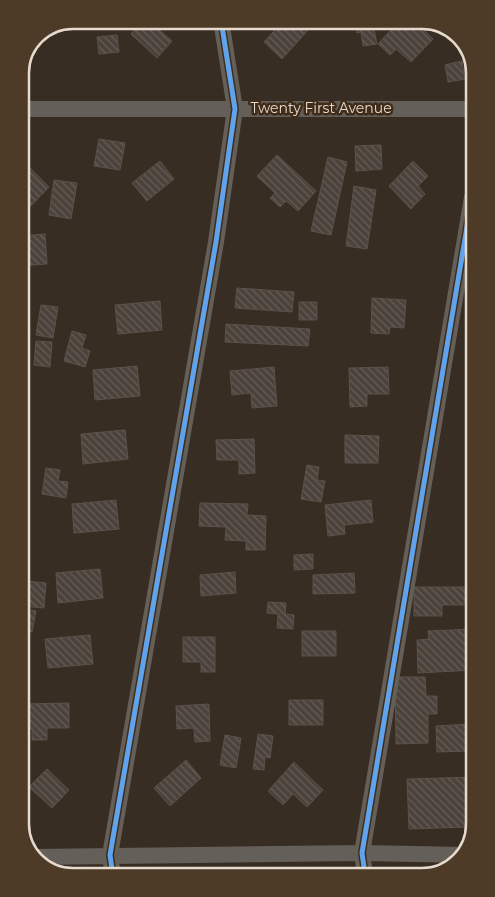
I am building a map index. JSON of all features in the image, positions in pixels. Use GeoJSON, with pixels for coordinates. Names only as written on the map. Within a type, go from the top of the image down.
{"type":"FeatureCollection","features":[{"type":"Feature","properties":{"kind":"street"},"geometry":{"type":"LineString","coordinates":[[112,868],[110,856],[216,242],[235,108],[222,29]]}},
{"type":"Feature","properties":{"kind":"street","name":"Twenty First Avenue"},"geometry":{"type":"LineString","coordinates":[[29,109],[466,109]]}},
{"type":"Feature","properties":{"kind":"street"},"geometry":{"type":"LineString","coordinates":[[364,868],[362,853],[466,233]]}},
{"type":"Feature","properties":{"kind":"street"},"geometry":{"type":"LineString","coordinates":[[44,857],[362,853],[453,855]]}},
{"type":"Feature","properties":{"kind":"building"},"geometry":{"type":"Polygon","coordinates":[[[135,29],[158,29],[172,41],[157,58],[131,34],[135,29]]]}},
{"type":"Feature","properties":{"kind":"building"},"geometry":{"type":"Polygon","coordinates":[[[276,29],[309,29],[282,59],[264,42],[276,29]]]}},
{"type":"Feature","properties":{"kind":"building"},"geometry":{"type":"Polygon","coordinates":[[[357,29],[374,29],[377,44],[363,46],[361,32],[357,33],[357,29]]]}},
{"type":"Feature","properties":{"kind":"building"},"geometry":{"type":"Polygon","coordinates":[[[392,29],[422,29],[433,39],[411,62],[396,49],[390,55],[378,44],[392,29]]]}},
{"type":"Feature","properties":{"kind":"building"},"geometry":{"type":"Polygon","coordinates":[[[117,35],[119,52],[99,54],[97,37],[117,35]]]}},
{"type":"Feature","properties":{"kind":"building"},"geometry":{"type":"Polygon","coordinates":[[[462,61],[465,79],[448,82],[445,65],[462,61]]]}},
{"type":"Feature","properties":{"kind":"building"},"geometry":{"type":"Polygon","coordinates":[[[99,139],[125,143],[120,170],[94,166],[99,139]]]}},
{"type":"Feature","properties":{"kind":"building"},"geometry":{"type":"Polygon","coordinates":[[[381,145],[382,169],[356,171],[355,146],[381,145]]]}},
{"type":"Feature","properties":{"kind":"building"},"geometry":{"type":"Polygon","coordinates":[[[277,155],[316,191],[298,211],[286,201],[280,207],[270,198],[275,193],[257,176],[277,155]]]}},
{"type":"Feature","properties":{"kind":"building"},"geometry":{"type":"Polygon","coordinates":[[[328,157],[347,162],[331,235],[311,231],[328,157]]]}},
{"type":"Feature","properties":{"kind":"building"},"geometry":{"type":"Polygon","coordinates":[[[160,161],[174,179],[147,201],[132,183],[160,161]]]}},
{"type":"Feature","properties":{"kind":"building"},"geometry":{"type":"Polygon","coordinates":[[[413,161],[428,176],[418,186],[425,194],[411,209],[389,186],[413,161]]]}},
{"type":"Feature","properties":{"kind":"building"},"geometry":{"type":"Polygon","coordinates":[[[29,167],[49,187],[29,208],[29,167]]]}},
{"type":"Feature","properties":{"kind":"building"},"geometry":{"type":"Polygon","coordinates":[[[54,180],[77,183],[71,219],[49,215],[54,180]]]}},
{"type":"Feature","properties":{"kind":"building"},"geometry":{"type":"Polygon","coordinates":[[[354,186],[376,190],[367,249],[346,246],[354,186]]]}},
{"type":"Feature","properties":{"kind":"building"},"geometry":{"type":"Polygon","coordinates":[[[45,234],[47,264],[29,265],[29,235],[45,234]]]}},
{"type":"Feature","properties":{"kind":"building"},"geometry":{"type":"Polygon","coordinates":[[[237,288],[294,292],[292,312],[235,308],[237,288]]]}},
{"type":"Feature","properties":{"kind":"building"},"geometry":{"type":"Polygon","coordinates":[[[372,298],[406,300],[404,328],[390,327],[389,334],[371,333],[372,298]]]}},
{"type":"Feature","properties":{"kind":"building"},"geometry":{"type":"Polygon","coordinates":[[[160,301],[162,330],[118,334],[115,305],[160,301]]]}},
{"type":"Feature","properties":{"kind":"building"},"geometry":{"type":"Polygon","coordinates":[[[299,302],[317,302],[317,320],[299,320],[299,302]]]}},
{"type":"Feature","properties":{"kind":"building"},"geometry":{"type":"Polygon","coordinates":[[[41,305],[58,307],[53,338],[36,335],[41,305]]]}},
{"type":"Feature","properties":{"kind":"building"},"geometry":{"type":"Polygon","coordinates":[[[226,324],[310,329],[308,346],[225,342],[226,324]]]}},
{"type":"Feature","properties":{"kind":"building"},"geometry":{"type":"Polygon","coordinates":[[[72,331],[86,335],[82,348],[90,351],[85,367],[64,361],[72,331]]]}},
{"type":"Feature","properties":{"kind":"building"},"geometry":{"type":"Polygon","coordinates":[[[36,341],[52,342],[50,367],[34,365],[36,341]]]}},
{"type":"Feature","properties":{"kind":"building"},"geometry":{"type":"Polygon","coordinates":[[[137,366],[140,396],[95,400],[93,370],[137,366]]]}},
{"type":"Feature","properties":{"kind":"building"},"geometry":{"type":"Polygon","coordinates":[[[274,367],[277,406],[252,408],[251,393],[232,395],[230,371],[274,367]]]}},
{"type":"Feature","properties":{"kind":"building"},"geometry":{"type":"Polygon","coordinates":[[[388,367],[389,394],[367,394],[367,406],[350,407],[349,368],[388,367]]]}},
{"type":"Feature","properties":{"kind":"building"},"geometry":{"type":"Polygon","coordinates":[[[125,430],[128,459],[83,464],[81,434],[125,430]]]}},
{"type":"Feature","properties":{"kind":"building"},"geometry":{"type":"Polygon","coordinates":[[[345,435],[379,436],[378,463],[345,463],[345,435]]]}},
{"type":"Feature","properties":{"kind":"building"},"geometry":{"type":"Polygon","coordinates":[[[254,439],[255,473],[239,474],[239,460],[217,460],[216,440],[254,439]]]}},
{"type":"Feature","properties":{"kind":"building"},"geometry":{"type":"Polygon","coordinates":[[[307,465],[319,467],[317,480],[325,481],[321,502],[301,499],[307,465]]]}},
{"type":"Feature","properties":{"kind":"building"},"geometry":{"type":"Polygon","coordinates":[[[46,468],[60,470],[58,481],[68,482],[66,498],[42,494],[46,468]]]}},
{"type":"Feature","properties":{"kind":"building"},"geometry":{"type":"Polygon","coordinates":[[[116,500],[119,529],[74,533],[72,504],[116,500]]]}},
{"type":"Feature","properties":{"kind":"building"},"geometry":{"type":"Polygon","coordinates":[[[371,500],[373,522],[344,525],[345,534],[328,536],[325,505],[371,500]]]}},
{"type":"Feature","properties":{"kind":"building"},"geometry":{"type":"Polygon","coordinates":[[[200,503],[248,504],[247,515],[266,516],[265,550],[246,550],[246,541],[225,540],[226,527],[199,526],[200,503]]]}},
{"type":"Feature","properties":{"kind":"building"},"geometry":{"type":"Polygon","coordinates":[[[313,554],[313,569],[294,570],[294,555],[313,554]]]}},
{"type":"Feature","properties":{"kind":"building"},"geometry":{"type":"Polygon","coordinates":[[[100,569],[103,598],[58,603],[56,573],[100,569]]]}},
{"type":"Feature","properties":{"kind":"building"},"geometry":{"type":"Polygon","coordinates":[[[235,572],[236,593],[201,596],[200,575],[235,572]]]}},
{"type":"Feature","properties":{"kind":"building"},"geometry":{"type":"Polygon","coordinates":[[[354,573],[355,593],[313,594],[313,575],[354,573]]]}},
{"type":"Feature","properties":{"kind":"building"},"geometry":{"type":"Polygon","coordinates":[[[29,581],[46,583],[44,608],[29,607],[29,581]]]}},
{"type":"Feature","properties":{"kind":"building"},"geometry":{"type":"Polygon","coordinates":[[[414,587],[466,587],[466,605],[442,605],[442,616],[414,616],[414,587]]]}},
{"type":"Feature","properties":{"kind":"building"},"geometry":{"type":"Polygon","coordinates":[[[268,602],[286,603],[285,614],[294,615],[293,629],[277,628],[278,614],[267,613],[268,602]]]}},
{"type":"Feature","properties":{"kind":"building"},"geometry":{"type":"Polygon","coordinates":[[[29,610],[36,611],[32,632],[29,631],[29,610]]]}},
{"type":"Feature","properties":{"kind":"building"},"geometry":{"type":"Polygon","coordinates":[[[466,629],[466,670],[418,673],[417,640],[429,639],[428,631],[466,629]]]}},
{"type":"Feature","properties":{"kind":"building"},"geometry":{"type":"Polygon","coordinates":[[[302,631],[336,631],[336,656],[302,656],[302,631]]]}},
{"type":"Feature","properties":{"kind":"building"},"geometry":{"type":"Polygon","coordinates":[[[90,635],[93,664],[48,668],[45,639],[90,635]]]}},
{"type":"Feature","properties":{"kind":"building"},"geometry":{"type":"Polygon","coordinates":[[[183,637],[215,637],[215,672],[201,672],[201,662],[183,662],[183,637]]]}},
{"type":"Feature","properties":{"kind":"building"},"geometry":{"type":"Polygon","coordinates":[[[395,677],[425,677],[426,696],[437,696],[437,714],[428,714],[428,743],[396,744],[395,677]]]}},
{"type":"Feature","properties":{"kind":"building"},"geometry":{"type":"Polygon","coordinates":[[[289,700],[323,700],[323,725],[289,725],[289,700]]]}},
{"type":"Feature","properties":{"kind":"building"},"geometry":{"type":"Polygon","coordinates":[[[69,703],[69,728],[47,728],[47,740],[32,740],[32,729],[29,729],[29,704],[69,703]]]}},
{"type":"Feature","properties":{"kind":"building"},"geometry":{"type":"Polygon","coordinates":[[[209,704],[210,741],[195,742],[194,728],[177,729],[176,706],[209,704]]]}},
{"type":"Feature","properties":{"kind":"building"},"geometry":{"type":"Polygon","coordinates":[[[466,724],[466,751],[437,752],[436,726],[466,724]]]}},
{"type":"Feature","properties":{"kind":"building"},"geometry":{"type":"Polygon","coordinates":[[[258,734],[273,736],[270,758],[265,757],[264,770],[253,769],[258,734]]]}},
{"type":"Feature","properties":{"kind":"building"},"geometry":{"type":"Polygon","coordinates":[[[225,735],[241,738],[236,768],[220,765],[225,735]]]}},
{"type":"Feature","properties":{"kind":"building"},"geometry":{"type":"Polygon","coordinates":[[[186,760],[201,778],[170,806],[154,788],[186,760]]]}},
{"type":"Feature","properties":{"kind":"building"},"geometry":{"type":"Polygon","coordinates":[[[294,762],[323,790],[307,807],[293,794],[283,805],[268,791],[294,762]]]}},
{"type":"Feature","properties":{"kind":"building"},"geometry":{"type":"Polygon","coordinates":[[[47,769],[69,790],[52,808],[29,787],[47,769]]]}},
{"type":"Feature","properties":{"kind":"building"},"geometry":{"type":"Polygon","coordinates":[[[466,777],[466,827],[409,829],[407,779],[466,777]]]}},
{"type":"Feature","properties":{"kind":"cycle path"},"geometry":{"type":"LineString","coordinates":[[112,868],[110,855],[216,242],[235,109],[222,29]]}},
{"type":"Feature","properties":{"kind":"cycle path"},"geometry":{"type":"LineString","coordinates":[[364,868],[362,853],[466,233]]}}]}
